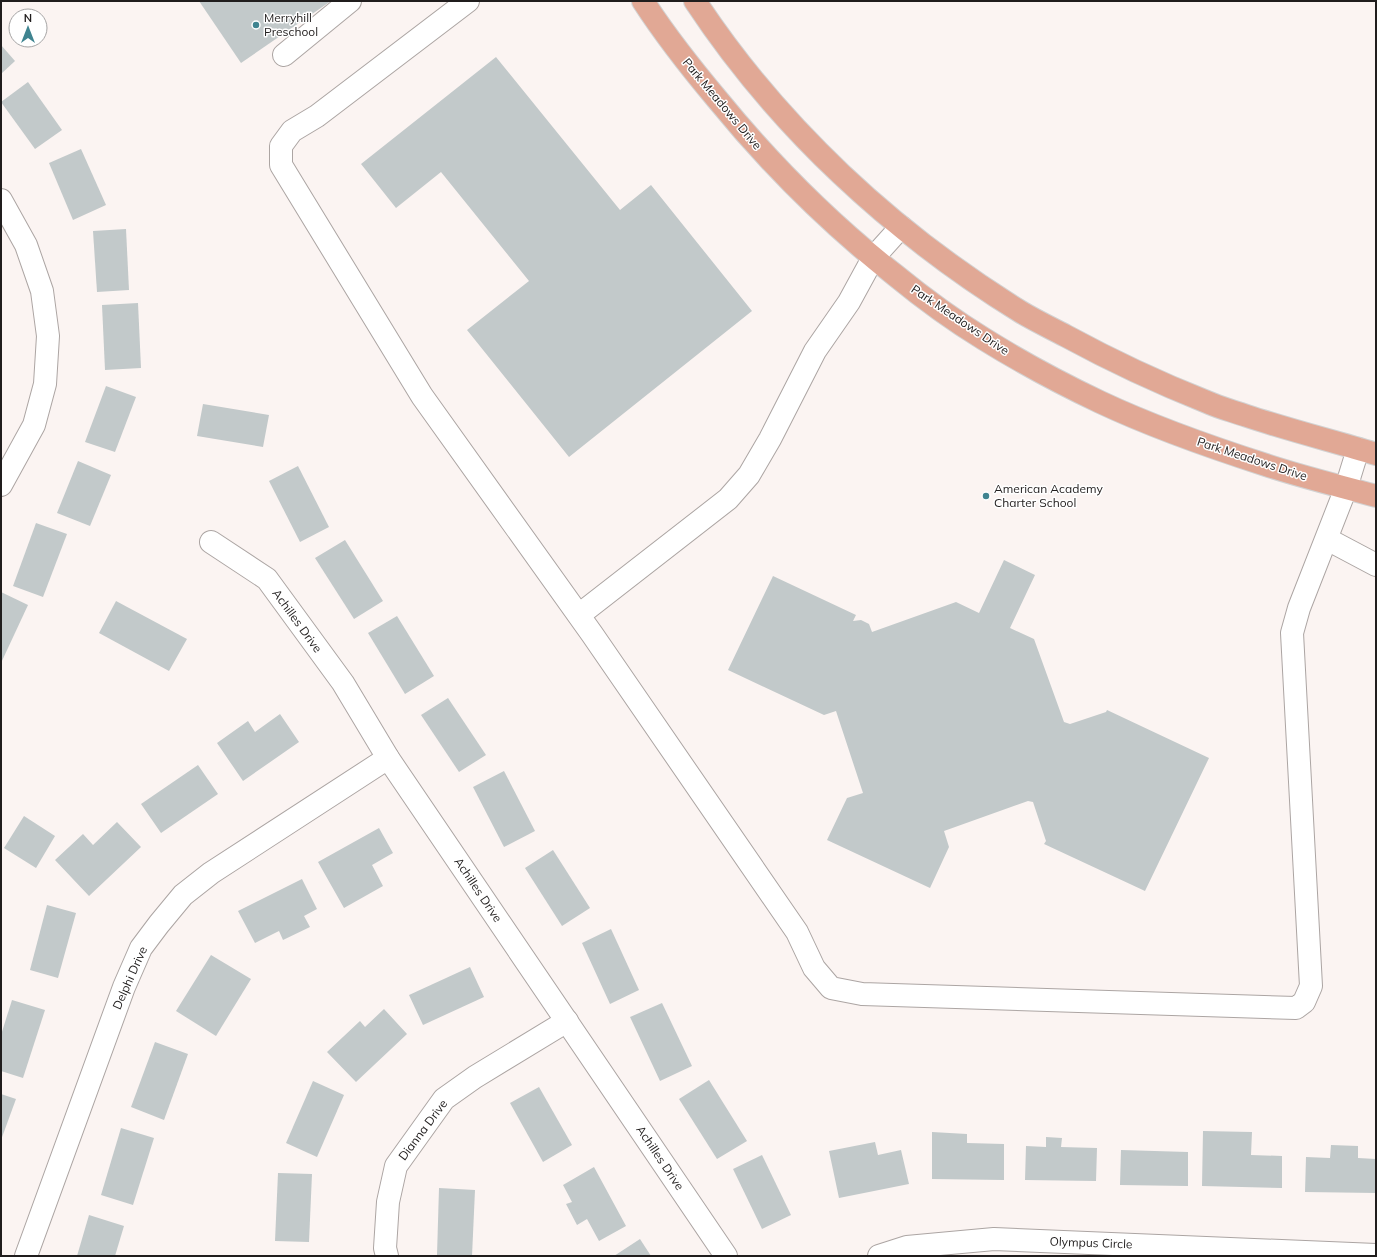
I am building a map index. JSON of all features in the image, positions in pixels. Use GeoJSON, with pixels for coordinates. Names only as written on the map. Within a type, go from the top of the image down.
{"type":"FeatureCollection","features":[{"type":"Feature","properties":{"kind":"main road","name":"Park Meadows Drive"},"geometry":{"type":"LineString","coordinates":[[643,1],[690,67],[772,164],[873,258],[925,299],[983,338],[1100,402],[1153,425],[1268,466],[1376,496]]}},
{"type":"Feature","properties":{"kind":"main road"},"geometry":{"type":"LineString","coordinates":[[695,1],[707,20],[742,67],[777,108],[815,148],[859,191],[911,236],[964,275],[1023,314],[1138,373],[1208,403],[1262,421],[1367,451]]}},
{"type":"Feature","properties":{"kind":"street"},"geometry":{"type":"LineString","coordinates":[[284,55],[350,1]]}},
{"type":"Feature","properties":{"kind":"street"},"geometry":{"type":"LineString","coordinates":[[468,1],[317,116],[292,131],[281,146],[281,165],[422,396],[579,615],[797,932],[814,968],[831,988],[862,994],[1296,1008],[1304,1002],[1311,986],[1292,633],[1299,608],[1346,488],[1367,451]]}},
{"type":"Feature","properties":{"kind":"street"},"geometry":{"type":"LineString","coordinates":[[1,200],[26,245],[42,291],[48,336],[45,384],[34,426],[1,485]]}},
{"type":"Feature","properties":{"kind":"street"},"geometry":{"type":"LineString","coordinates":[[579,615],[728,499],[749,475],[770,439],[815,351],[849,302],[873,258],[901,227]]}},
{"type":"Feature","properties":{"kind":"street"},"geometry":{"type":"LineString","coordinates":[[1327,539],[1376,565]]}},
{"type":"Feature","properties":{"kind":"street","name":"Achilles Drive"},"geometry":{"type":"LineString","coordinates":[[211,542],[267,579],[343,683],[388,758],[726,1256]]}},
{"type":"Feature","properties":{"kind":"street","name":"Delphi Drive"},"geometry":{"type":"LineString","coordinates":[[26,1256],[124,987],[141,948],[183,895],[211,873],[388,758]]}},
{"type":"Feature","properties":{"kind":"street","name":"Dianna Drive"},"geometry":{"type":"LineString","coordinates":[[387,1256],[385,1248],[388,1202],[396,1166],[444,1099],[475,1077],[567,1021]]}},
{"type":"Feature","properties":{"kind":"street","name":"Olympus Circle"},"geometry":{"type":"LineString","coordinates":[[879,1256],[907,1247],[994,1239],[1376,1255]]}},
{"type":"Feature","properties":{"kind":"building","name":"Merryhill Preschool"},"geometry":{"type":"Polygon","coordinates":[[[199,1],[331,1],[241,63],[199,1]]]}},
{"type":"Feature","properties":{"kind":"building"},"geometry":{"type":"Polygon","coordinates":[[[1,45],[15,61],[1,74],[1,45]]]}},
{"type":"Feature","properties":{"kind":"building"},"geometry":{"type":"Polygon","coordinates":[[[496,57],[620,210],[651,185],[752,311],[569,457],[467,330],[529,281],[441,172],[396,208],[361,164],[496,57]]]}},
{"type":"Feature","properties":{"kind":"building"},"geometry":{"type":"Polygon","coordinates":[[[28,82],[62,130],[35,149],[1,102],[28,82]]]}},
{"type":"Feature","properties":{"kind":"building"},"geometry":{"type":"Polygon","coordinates":[[[81,149],[106,205],[73,220],[49,163],[81,149]]]}},
{"type":"Feature","properties":{"kind":"building"},"geometry":{"type":"Polygon","coordinates":[[[126,229],[129,290],[97,292],[93,231],[126,229]]]}},
{"type":"Feature","properties":{"kind":"building"},"geometry":{"type":"Polygon","coordinates":[[[138,303],[141,368],[105,370],[102,305],[138,303]]]}},
{"type":"Feature","properties":{"kind":"building"},"geometry":{"type":"Polygon","coordinates":[[[106,386],[136,397],[115,452],[85,442],[106,386]]]}},
{"type":"Feature","properties":{"kind":"building"},"geometry":{"type":"Polygon","coordinates":[[[203,404],[269,415],[263,447],[197,436],[203,404]]]}},
{"type":"Feature","properties":{"kind":"building"},"geometry":{"type":"Polygon","coordinates":[[[78,461],[111,475],[90,526],[57,513],[78,461]]]}},
{"type":"Feature","properties":{"kind":"building"},"geometry":{"type":"Polygon","coordinates":[[[298,466],[329,527],[300,542],[269,481],[298,466]]]}},
{"type":"Feature","properties":{"kind":"building"},"geometry":{"type":"Polygon","coordinates":[[[36,523],[67,534],[43,597],[13,586],[36,523]]]}},
{"type":"Feature","properties":{"kind":"building"},"geometry":{"type":"Polygon","coordinates":[[[345,540],[383,601],[354,619],[315,558],[345,540]]]}},
{"type":"Feature","properties":{"kind":"building"},"geometry":{"type":"Polygon","coordinates":[[[1004,560],[1035,575],[1010,628],[1034,639],[1064,722],[1070,724],[1106,712],[1107,710],[1209,758],[1145,891],[1044,844],[1046,841],[1033,802],[1028,801],[944,831],[949,847],[930,888],[827,840],[847,798],[863,793],[836,711],[824,715],[728,670],[773,576],[856,615],[853,621],[861,620],[869,624],[872,632],[956,602],[979,613],[1004,560]]]}},
{"type":"Feature","properties":{"kind":"building"},"geometry":{"type":"Polygon","coordinates":[[[1,592],[28,605],[1,663],[1,592]]]}},
{"type":"Feature","properties":{"kind":"building"},"geometry":{"type":"Polygon","coordinates":[[[116,601],[187,639],[169,671],[99,633],[116,601]]]}},
{"type":"Feature","properties":{"kind":"building"},"geometry":{"type":"Polygon","coordinates":[[[397,616],[434,676],[405,694],[368,633],[397,616]]]}},
{"type":"Feature","properties":{"kind":"building"},"geometry":{"type":"Polygon","coordinates":[[[448,698],[486,755],[459,772],[421,715],[448,698]]]}},
{"type":"Feature","properties":{"kind":"building"},"geometry":{"type":"Polygon","coordinates":[[[280,714],[299,742],[243,781],[217,743],[248,721],[255,732],[280,714]]]}},
{"type":"Feature","properties":{"kind":"building"},"geometry":{"type":"Polygon","coordinates":[[[198,765],[218,794],[161,833],[141,804],[198,765]]]}},
{"type":"Feature","properties":{"kind":"building"},"geometry":{"type":"Polygon","coordinates":[[[504,771],[535,831],[504,847],[473,787],[504,771]]]}},
{"type":"Feature","properties":{"kind":"building"},"geometry":{"type":"Polygon","coordinates":[[[24,816],[55,836],[36,868],[4,848],[24,816]]]}},
{"type":"Feature","properties":{"kind":"building"},"geometry":{"type":"Polygon","coordinates":[[[117,822],[141,847],[89,896],[55,860],[83,834],[93,845],[117,822]]]}},
{"type":"Feature","properties":{"kind":"building"},"geometry":{"type":"Polygon","coordinates":[[[379,828],[393,853],[372,865],[383,886],[344,908],[318,862],[379,828]]]}},
{"type":"Feature","properties":{"kind":"building"},"geometry":{"type":"Polygon","coordinates":[[[553,850],[590,908],[562,926],[525,868],[553,850]]]}},
{"type":"Feature","properties":{"kind":"building"},"geometry":{"type":"Polygon","coordinates":[[[302,879],[317,909],[304,916],[310,927],[283,940],[279,931],[255,943],[238,911],[302,879]]]}},
{"type":"Feature","properties":{"kind":"building"},"geometry":{"type":"Polygon","coordinates":[[[47,905],[76,913],[58,978],[30,970],[47,905]]]}},
{"type":"Feature","properties":{"kind":"building"},"geometry":{"type":"Polygon","coordinates":[[[611,929],[639,990],[610,1004],[582,943],[611,929]]]}},
{"type":"Feature","properties":{"kind":"building"},"geometry":{"type":"Polygon","coordinates":[[[211,955],[251,979],[216,1036],[176,1011],[211,955]]]}},
{"type":"Feature","properties":{"kind":"building"},"geometry":{"type":"Polygon","coordinates":[[[470,967],[484,997],[423,1025],[409,995],[470,967]]]}},
{"type":"Feature","properties":{"kind":"building"},"geometry":{"type":"Polygon","coordinates":[[[12,1000],[45,1010],[23,1078],[1,1071],[1,1035],[12,1000]]]}},
{"type":"Feature","properties":{"kind":"building"},"geometry":{"type":"Polygon","coordinates":[[[662,1003],[692,1066],[660,1081],[630,1017],[662,1003]]]}},
{"type":"Feature","properties":{"kind":"building"},"geometry":{"type":"Polygon","coordinates":[[[384,1009],[407,1034],[356,1082],[327,1052],[360,1021],[365,1027],[384,1009]]]}},
{"type":"Feature","properties":{"kind":"building"},"geometry":{"type":"Polygon","coordinates":[[[155,1042],[188,1054],[164,1120],[131,1107],[155,1042]]]}},
{"type":"Feature","properties":{"kind":"building"},"geometry":{"type":"Polygon","coordinates":[[[709,1080],[747,1141],[717,1159],[679,1099],[709,1080]]]}},
{"type":"Feature","properties":{"kind":"building"},"geometry":{"type":"Polygon","coordinates":[[[313,1081],[344,1095],[317,1157],[286,1143],[313,1081]]]}},
{"type":"Feature","properties":{"kind":"building"},"geometry":{"type":"Polygon","coordinates":[[[539,1087],[572,1145],[543,1162],[510,1103],[539,1087]]]}},
{"type":"Feature","properties":{"kind":"building"},"geometry":{"type":"Polygon","coordinates":[[[1,1094],[16,1099],[1,1140],[1,1094]]]}},
{"type":"Feature","properties":{"kind":"building"},"geometry":{"type":"Polygon","coordinates":[[[121,1128],[154,1138],[133,1205],[101,1195],[121,1128]]]}},
{"type":"Feature","properties":{"kind":"building"},"geometry":{"type":"Polygon","coordinates":[[[1203,1131],[1252,1132],[1251,1155],[1282,1156],[1282,1188],[1202,1186],[1203,1131]]]}},
{"type":"Feature","properties":{"kind":"building"},"geometry":{"type":"Polygon","coordinates":[[[932,1132],[967,1134],[967,1143],[1004,1144],[1004,1180],[932,1179],[932,1132]]]}},
{"type":"Feature","properties":{"kind":"building"},"geometry":{"type":"Polygon","coordinates":[[[1046,1137],[1062,1138],[1061,1147],[1097,1148],[1096,1181],[1025,1180],[1026,1146],[1046,1147],[1046,1137]]]}},
{"type":"Feature","properties":{"kind":"building"},"geometry":{"type":"Polygon","coordinates":[[[875,1142],[878,1155],[901,1150],[909,1184],[839,1198],[829,1151],[875,1142]]]}},
{"type":"Feature","properties":{"kind":"building"},"geometry":{"type":"Polygon","coordinates":[[[1331,1145],[1358,1146],[1358,1158],[1376,1159],[1376,1193],[1305,1192],[1306,1157],[1330,1158],[1331,1145]]]}},
{"type":"Feature","properties":{"kind":"building"},"geometry":{"type":"Polygon","coordinates":[[[1121,1150],[1188,1152],[1188,1186],[1120,1185],[1121,1150]]]}},
{"type":"Feature","properties":{"kind":"building"},"geometry":{"type":"Polygon","coordinates":[[[762,1155],[791,1215],[762,1229],[733,1169],[762,1155]]]}},
{"type":"Feature","properties":{"kind":"building"},"geometry":{"type":"Polygon","coordinates":[[[594,1167],[626,1226],[599,1241],[587,1219],[577,1225],[566,1204],[572,1202],[563,1185],[594,1167]]]}},
{"type":"Feature","properties":{"kind":"building"},"geometry":{"type":"Polygon","coordinates":[[[278,1173],[312,1174],[309,1242],[275,1241],[278,1173]]]}},
{"type":"Feature","properties":{"kind":"building"},"geometry":{"type":"Polygon","coordinates":[[[439,1188],[475,1190],[472,1256],[437,1255],[439,1188]]]}},
{"type":"Feature","properties":{"kind":"building"},"geometry":{"type":"Polygon","coordinates":[[[89,1215],[124,1226],[115,1256],[77,1256],[89,1215]]]}},
{"type":"Feature","properties":{"kind":"building"},"geometry":{"type":"Polygon","coordinates":[[[640,1239],[651,1256],[614,1256],[640,1239]]]}},
{"type":"Feature","properties":{"kind":"place","name":"Merryhill Preschool"},"geometry":{"type":"Point","coordinates":[256,25]}},
{"type":"Feature","properties":{"kind":"place","name":"American Academy Charter School"},"geometry":{"type":"Point","coordinates":[986,496]}}]}
